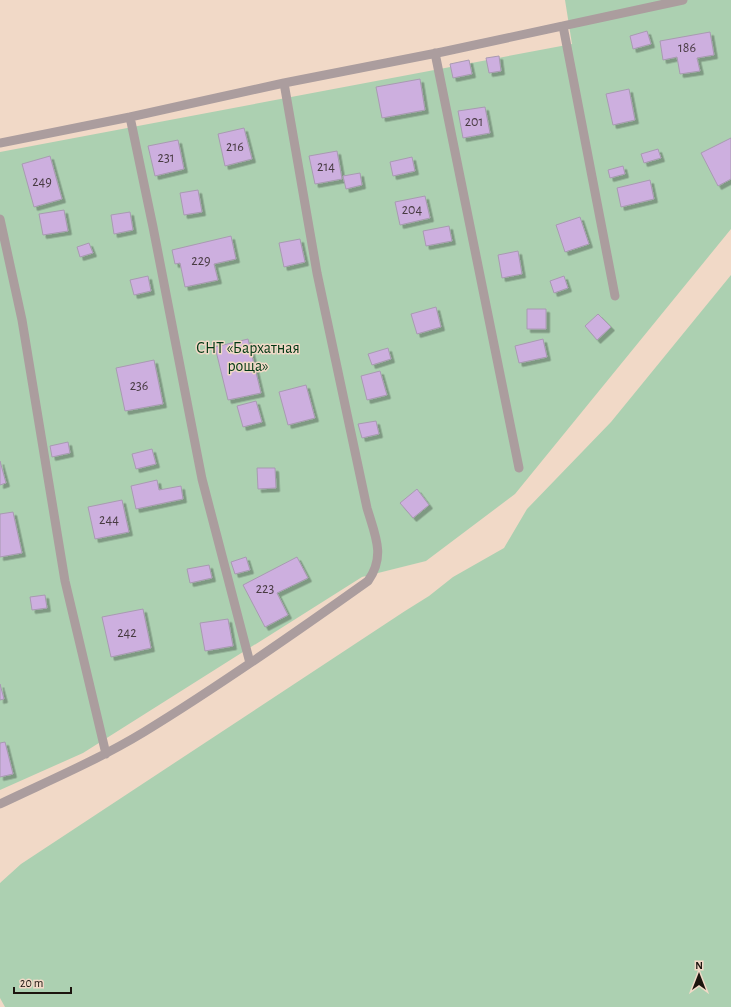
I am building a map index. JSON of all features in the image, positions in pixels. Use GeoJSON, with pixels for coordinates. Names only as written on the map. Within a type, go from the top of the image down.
{"type":"FeatureCollection","features":[{"type":"Feature","properties":{"kind":"lane"},"geometry":{"type":"LineString","coordinates":[[0,143],[683,0]]}},
{"type":"Feature","properties":{"kind":"lane"},"geometry":{"type":"LineString","coordinates":[[563,26],[615,296]]}},
{"type":"Feature","properties":{"kind":"lane"},"geometry":{"type":"LineString","coordinates":[[435,53],[519,468]]}},
{"type":"Feature","properties":{"kind":"lane"},"geometry":{"type":"LineString","coordinates":[[0,804],[106,754],[144,732],[250,663],[368,581],[376,570],[379,547],[367,508],[318,273],[284,83]]}},
{"type":"Feature","properties":{"kind":"lane"},"geometry":{"type":"LineString","coordinates":[[130,117],[154,228],[202,480],[250,663]]}},
{"type":"Feature","properties":{"kind":"lane"},"geometry":{"type":"LineString","coordinates":[[0,219],[22,320],[66,582],[106,754]]}},
{"type":"Feature","properties":{"kind":"green space","name":"СНТ «Бархатная роща»"},"geometry":{"type":"Polygon","coordinates":[[[565,0],[731,0],[731,229],[515,494],[426,561],[362,577],[83,753],[0,790],[0,152],[572,44],[565,0]]]}},
{"type":"Feature","properties":{"kind":"green space"},"geometry":{"type":"Polygon","coordinates":[[[731,275],[731,1007],[5,1007],[0,998],[0,883],[21,864],[429,596],[453,577],[504,548],[527,509],[611,422],[731,275]]]}},
{"type":"Feature","properties":{"kind":"building"},"geometry":{"type":"Polygon","coordinates":[[[647,31],[651,44],[633,49],[630,36],[647,31]]]}},
{"type":"Feature","properties":{"kind":"building"},"geometry":{"type":"Polygon","coordinates":[[[710,32],[714,55],[697,58],[700,71],[680,74],[677,57],[663,60],[660,41],[710,32]]]}},
{"type":"Feature","properties":{"kind":"building"},"geometry":{"type":"Polygon","coordinates":[[[499,56],[501,71],[489,73],[486,58],[499,56]]]}},
{"type":"Feature","properties":{"kind":"building"},"geometry":{"type":"Polygon","coordinates":[[[469,60],[472,74],[453,78],[450,64],[469,60]]]}},
{"type":"Feature","properties":{"kind":"building"},"geometry":{"type":"Polygon","coordinates":[[[420,79],[425,110],[382,118],[376,87],[420,79]]]}},
{"type":"Feature","properties":{"kind":"building"},"geometry":{"type":"Polygon","coordinates":[[[629,89],[635,120],[613,125],[606,94],[629,89]]]}},
{"type":"Feature","properties":{"kind":"building"},"geometry":{"type":"Polygon","coordinates":[[[485,107],[490,133],[463,138],[458,111],[485,107]]]}},
{"type":"Feature","properties":{"kind":"building"},"geometry":{"type":"Polygon","coordinates":[[[244,128],[252,159],[225,166],[218,134],[244,128]]]}},
{"type":"Feature","properties":{"kind":"building"},"geometry":{"type":"Polygon","coordinates":[[[731,138],[731,179],[718,186],[701,153],[731,138]]]}},
{"type":"Feature","properties":{"kind":"building"},"geometry":{"type":"Polygon","coordinates":[[[178,140],[184,169],[155,176],[148,146],[178,140]]]}},
{"type":"Feature","properties":{"kind":"building"},"geometry":{"type":"Polygon","coordinates":[[[658,149],[661,158],[644,163],[641,154],[658,149]]]}},
{"type":"Feature","properties":{"kind":"building"},"geometry":{"type":"Polygon","coordinates":[[[337,151],[342,179],[315,184],[309,156],[337,151]]]}},
{"type":"Feature","properties":{"kind":"building"},"geometry":{"type":"Polygon","coordinates":[[[50,156],[62,199],[34,207],[22,164],[50,156]]]}},
{"type":"Feature","properties":{"kind":"building"},"geometry":{"type":"Polygon","coordinates":[[[412,157],[415,171],[393,176],[390,162],[412,157]]]}},
{"type":"Feature","properties":{"kind":"building"},"geometry":{"type":"Polygon","coordinates":[[[623,166],[625,174],[610,178],[608,170],[623,166]]]}},
{"type":"Feature","properties":{"kind":"building"},"geometry":{"type":"Polygon","coordinates":[[[360,173],[362,185],[346,189],[343,176],[360,173]]]}},
{"type":"Feature","properties":{"kind":"building"},"geometry":{"type":"Polygon","coordinates":[[[650,180],[654,199],[621,207],[617,188],[650,180]]]}},
{"type":"Feature","properties":{"kind":"building"},"geometry":{"type":"Polygon","coordinates":[[[198,190],[202,212],[184,215],[180,193],[198,190]]]}},
{"type":"Feature","properties":{"kind":"building"},"geometry":{"type":"Polygon","coordinates":[[[425,196],[430,218],[400,225],[395,202],[425,196]]]}},
{"type":"Feature","properties":{"kind":"building"},"geometry":{"type":"Polygon","coordinates":[[[64,210],[68,231],[43,235],[39,214],[64,210]]]}},
{"type":"Feature","properties":{"kind":"building"},"geometry":{"type":"Polygon","coordinates":[[[130,212],[133,230],[114,234],[111,215],[130,212]]]}},
{"type":"Feature","properties":{"kind":"building"},"geometry":{"type":"Polygon","coordinates":[[[580,217],[589,244],[565,252],[556,225],[580,217]]]}},
{"type":"Feature","properties":{"kind":"building"},"geometry":{"type":"Polygon","coordinates":[[[449,226],[452,241],[426,246],[423,231],[449,226]]]}},
{"type":"Feature","properties":{"kind":"building"},"geometry":{"type":"Polygon","coordinates":[[[231,236],[236,259],[214,264],[218,280],[185,287],[180,263],[175,264],[172,250],[231,236]]]}},
{"type":"Feature","properties":{"kind":"building"},"geometry":{"type":"Polygon","coordinates":[[[300,239],[305,262],[284,267],[279,243],[300,239]]]}},
{"type":"Feature","properties":{"kind":"building"},"geometry":{"type":"Polygon","coordinates":[[[89,243],[93,253],[80,257],[77,247],[89,243]]]}},
{"type":"Feature","properties":{"kind":"building"},"geometry":{"type":"Polygon","coordinates":[[[518,251],[522,274],[502,278],[498,255],[518,251]]]}},
{"type":"Feature","properties":{"kind":"building"},"geometry":{"type":"Polygon","coordinates":[[[148,276],[151,291],[134,295],[130,280],[148,276]]]}},
{"type":"Feature","properties":{"kind":"building"},"geometry":{"type":"Polygon","coordinates":[[[564,276],[568,288],[554,293],[550,281],[564,276]]]}},
{"type":"Feature","properties":{"kind":"building"},"geometry":{"type":"Polygon","coordinates":[[[436,307],[441,327],[417,334],[411,314],[436,307]]]}},
{"type":"Feature","properties":{"kind":"building"},"geometry":{"type":"Polygon","coordinates":[[[527,309],[546,309],[546,329],[527,329],[527,309]]]}},
{"type":"Feature","properties":{"kind":"building"},"geometry":{"type":"Polygon","coordinates":[[[598,314],[611,327],[597,340],[585,326],[598,314]]]}},
{"type":"Feature","properties":{"kind":"building"},"geometry":{"type":"Polygon","coordinates":[[[248,339],[261,393],[228,400],[215,347],[248,339]]]}},
{"type":"Feature","properties":{"kind":"building"},"geometry":{"type":"Polygon","coordinates":[[[543,339],[547,357],[519,363],[515,346],[543,339]]]}},
{"type":"Feature","properties":{"kind":"building"},"geometry":{"type":"Polygon","coordinates":[[[388,348],[391,359],[372,365],[368,354],[388,348]]]}},
{"type":"Feature","properties":{"kind":"building"},"geometry":{"type":"Polygon","coordinates":[[[154,360],[163,404],[125,411],[116,368],[154,360]]]}},
{"type":"Feature","properties":{"kind":"building"},"geometry":{"type":"Polygon","coordinates":[[[380,371],[387,395],[367,400],[361,376],[380,371]]]}},
{"type":"Feature","properties":{"kind":"building"},"geometry":{"type":"Polygon","coordinates":[[[306,385],[315,418],[288,425],[279,392],[306,385]]]}},
{"type":"Feature","properties":{"kind":"building"},"geometry":{"type":"Polygon","coordinates":[[[256,401],[262,422],[243,427],[237,406],[256,401]]]}},
{"type":"Feature","properties":{"kind":"building"},"geometry":{"type":"Polygon","coordinates":[[[376,421],[379,434],[362,438],[358,424],[376,421]]]}},
{"type":"Feature","properties":{"kind":"building"},"geometry":{"type":"Polygon","coordinates":[[[68,442],[70,453],[52,457],[50,446],[68,442]]]}},
{"type":"Feature","properties":{"kind":"building"},"geometry":{"type":"Polygon","coordinates":[[[152,449],[156,464],[136,469],[132,454],[152,449]]]}},
{"type":"Feature","properties":{"kind":"building"},"geometry":{"type":"Polygon","coordinates":[[[0,461],[6,483],[0,485],[0,461]]]}},
{"type":"Feature","properties":{"kind":"building"},"geometry":{"type":"Polygon","coordinates":[[[257,468],[275,468],[276,488],[258,489],[257,468]]]}},
{"type":"Feature","properties":{"kind":"building"},"geometry":{"type":"Polygon","coordinates":[[[157,480],[159,490],[181,486],[183,499],[136,509],[131,486],[157,480]]]}},
{"type":"Feature","properties":{"kind":"building"},"geometry":{"type":"Polygon","coordinates":[[[417,489],[429,505],[413,518],[400,503],[417,489]]]}},
{"type":"Feature","properties":{"kind":"building"},"geometry":{"type":"Polygon","coordinates":[[[122,500],[129,532],[95,539],[88,507],[122,500]]]}},
{"type":"Feature","properties":{"kind":"building"},"geometry":{"type":"Polygon","coordinates":[[[13,512],[22,553],[0,557],[0,514],[13,512]]]}},
{"type":"Feature","properties":{"kind":"building"},"geometry":{"type":"Polygon","coordinates":[[[246,557],[250,570],[235,574],[231,562],[246,557]]]}},
{"type":"Feature","properties":{"kind":"building"},"geometry":{"type":"Polygon","coordinates":[[[297,557],[308,578],[277,593],[288,615],[265,627],[243,585],[297,557]]]}},
{"type":"Feature","properties":{"kind":"building"},"geometry":{"type":"Polygon","coordinates":[[[209,565],[212,578],[190,583],[187,569],[209,565]]]}},
{"type":"Feature","properties":{"kind":"building"},"geometry":{"type":"Polygon","coordinates":[[[45,595],[47,608],[32,610],[30,597],[45,595]]]}},
{"type":"Feature","properties":{"kind":"building"},"geometry":{"type":"Polygon","coordinates":[[[143,609],[151,648],[111,657],[102,617],[143,609]]]}},
{"type":"Feature","properties":{"kind":"building"},"geometry":{"type":"Polygon","coordinates":[[[228,619],[233,646],[205,651],[200,623],[228,619]]]}},
{"type":"Feature","properties":{"kind":"building"},"geometry":{"type":"Polygon","coordinates":[[[0,684],[4,699],[0,700],[0,684]]]}},
{"type":"Feature","properties":{"kind":"building"},"geometry":{"type":"Polygon","coordinates":[[[5,742],[13,774],[0,777],[0,743],[5,742]]]}}]}
